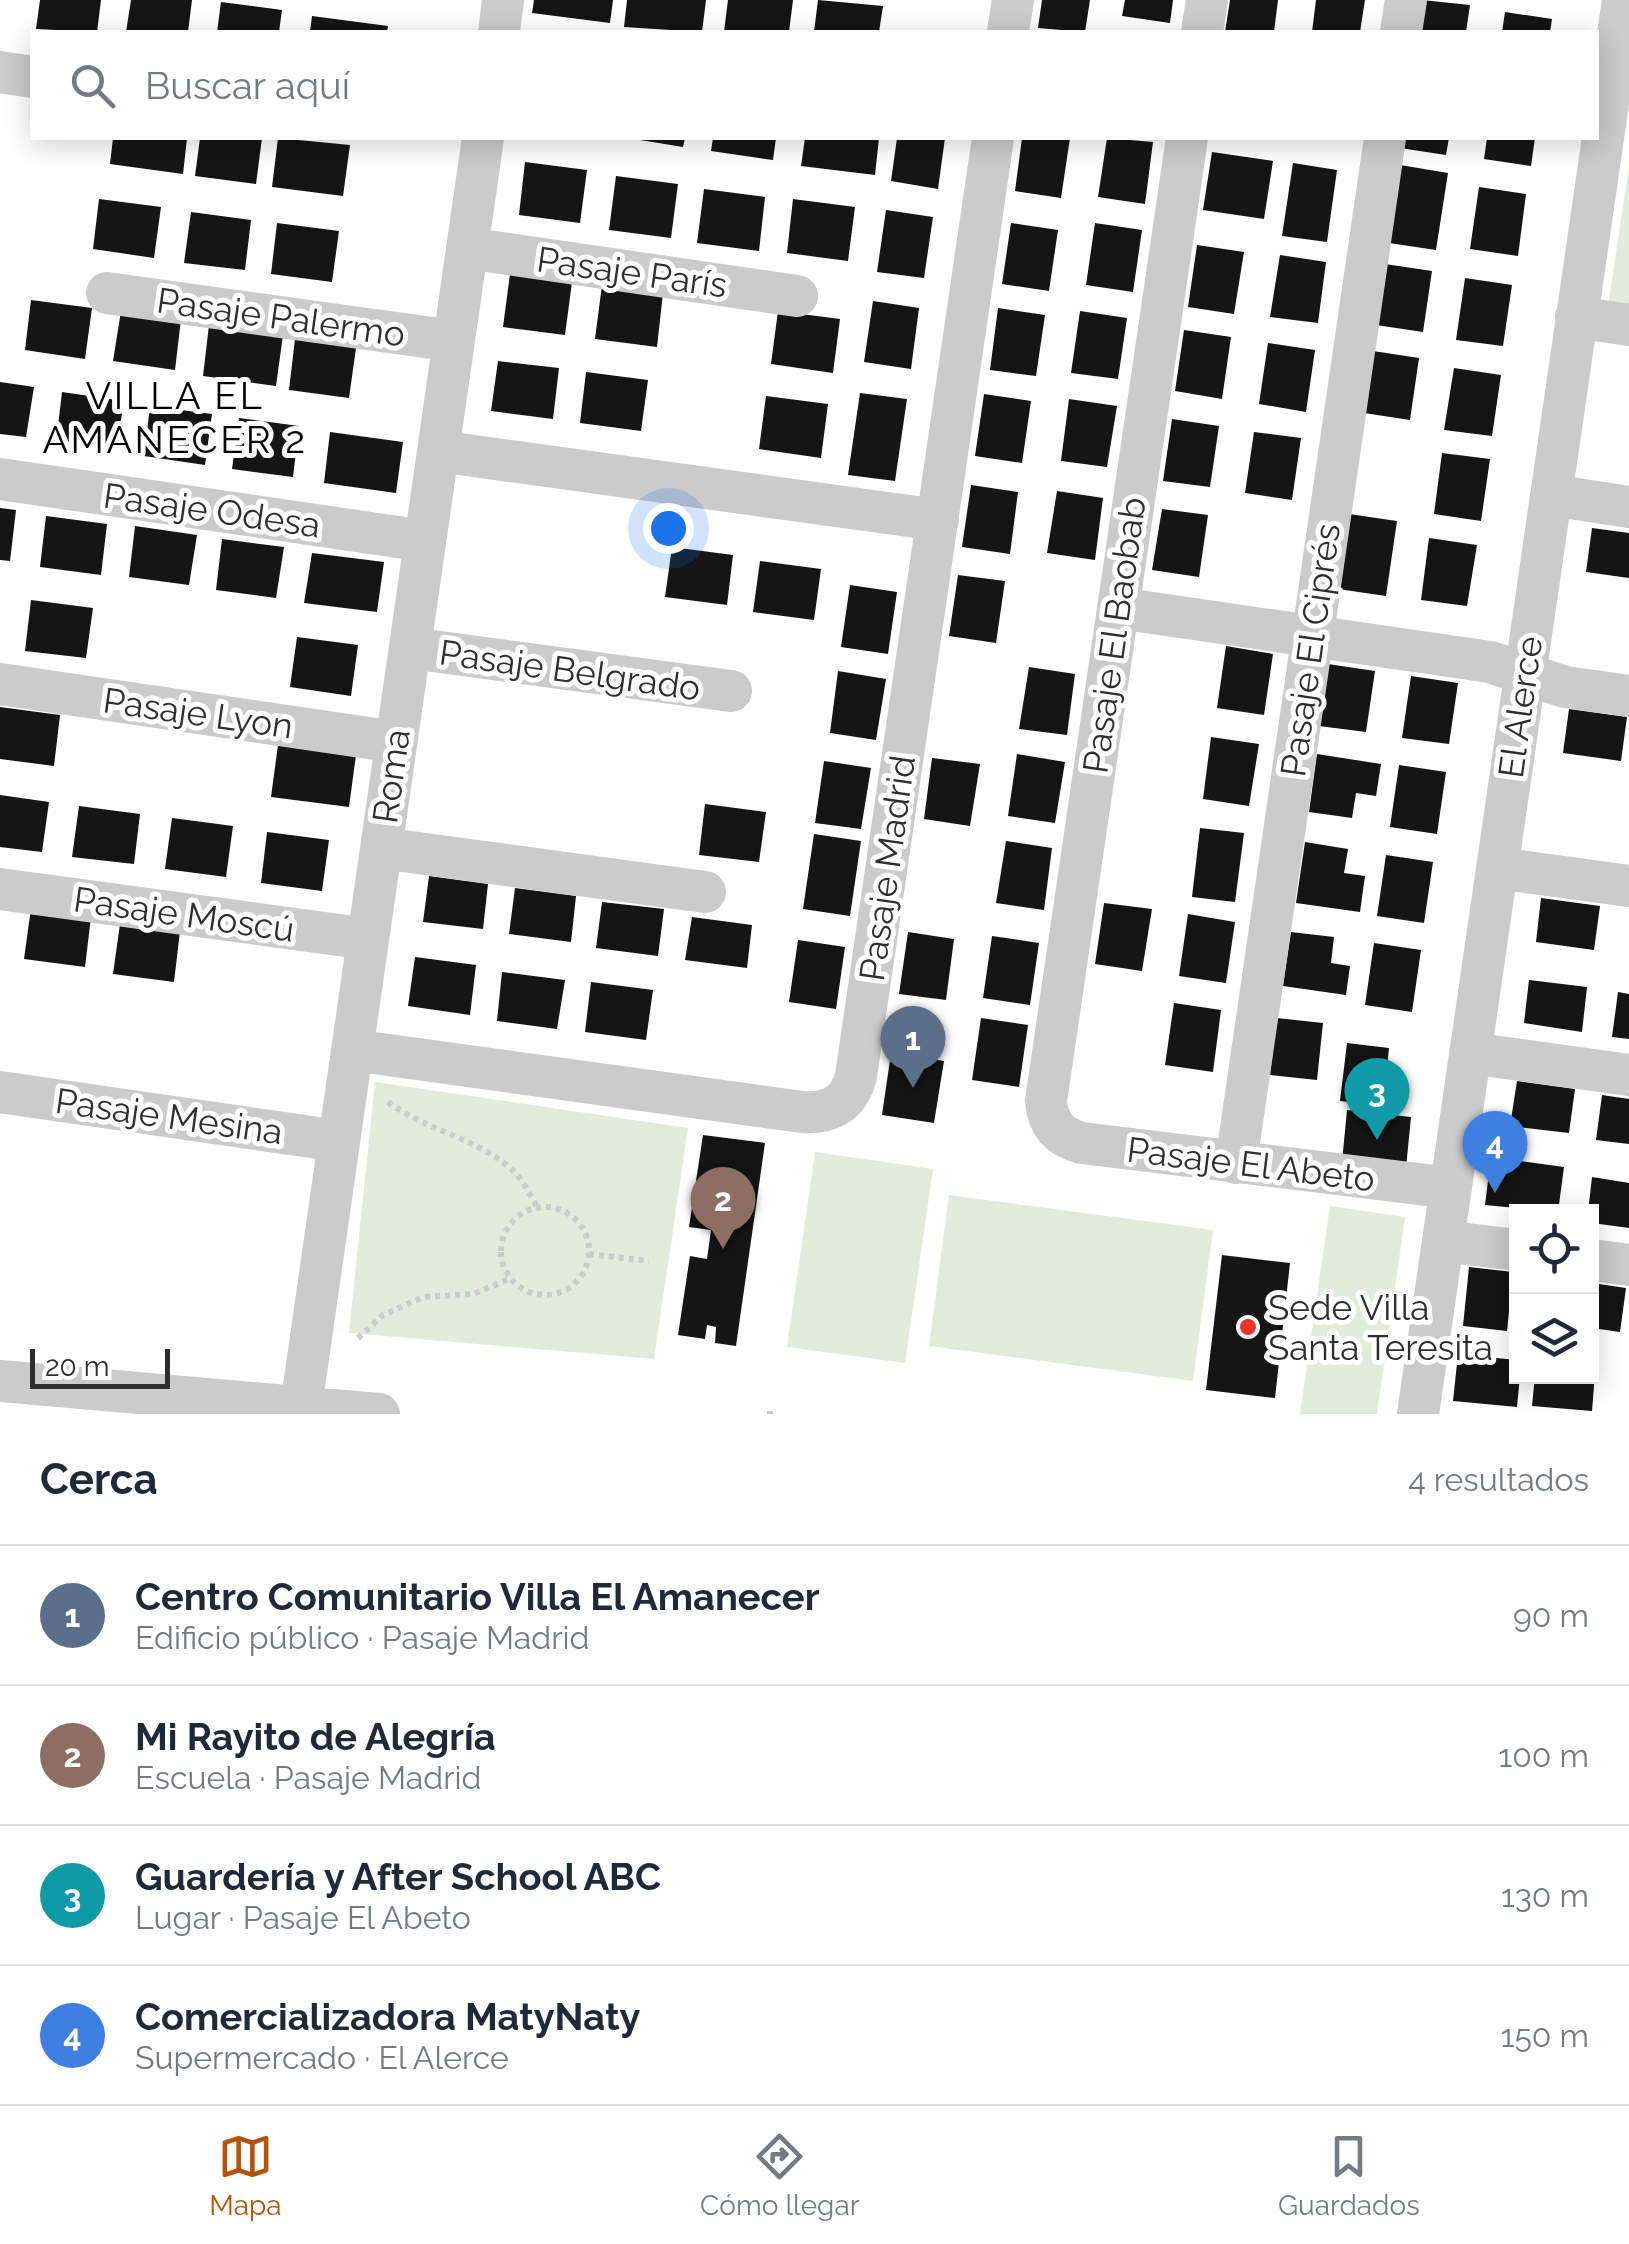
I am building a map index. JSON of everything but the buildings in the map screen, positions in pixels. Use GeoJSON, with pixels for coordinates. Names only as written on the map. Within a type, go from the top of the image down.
{"type":"FeatureCollection","features":[{"type":"Feature","properties":{"kind":"street"},"geometry":{"type":"LineString","coordinates":[[498,30],[503,0]]}},
{"type":"Feature","properties":{"kind":"street"},"geometry":{"type":"LineString","coordinates":[[1008,30],[1013,0]]}},
{"type":"Feature","properties":{"kind":"street"},"geometry":{"type":"LineString","coordinates":[[1202,30],[1206,0]]}},
{"type":"Feature","properties":{"kind":"street"},"geometry":{"type":"LineString","coordinates":[[1401,30],[1406,0]]}},
{"type":"Feature","properties":{"kind":"street","name":"El Alerce"},"geometry":{"type":"LineString","coordinates":[[1418,1414],[1623,0]]}},
{"type":"Feature","properties":{"kind":"street"},"geometry":{"type":"LineString","coordinates":[[0,72],[30,77]]}},
{"type":"Feature","properties":{"kind":"street","name":"Roma"},"geometry":{"type":"LineString","coordinates":[[300,1410],[467,248],[476,140]]}},
{"type":"Feature","properties":{"kind":"street","name":"Pasaje Madrid"},"geometry":{"type":"LineString","coordinates":[[352,1050],[802,1112],[828,1111],[847,1098],[856,1076],[993,140]]}},
{"type":"Feature","properties":{"kind":"street","name":"Pasaje El Baobab"},"geometry":{"type":"LineString","coordinates":[[1056,1130],[1048,1117],[1046,1102],[1186,140]]}},
{"type":"Feature","properties":{"kind":"street","name":"Pasaje El Ciprés"},"geometry":{"type":"LineString","coordinates":[[1236,1163],[1386,140]]}},
{"type":"Feature","properties":{"kind":"street","name":"Pasaje París"},"geometry":{"type":"LineString","coordinates":[[467,248],[797,296]]}},
{"type":"Feature","properties":{"kind":"street","name":"Pasaje Palermo"},"geometry":{"type":"LineString","coordinates":[[108,293],[454,340]]}},
{"type":"Feature","properties":{"kind":"street"},"geometry":{"type":"LineString","coordinates":[[1576,317],[1629,325]]}},
{"type":"Feature","properties":{"kind":"street"},"geometry":{"type":"LineString","coordinates":[[438,451],[938,520]]}},
{"type":"Feature","properties":{"kind":"street","name":"Pasaje Odesa"},"geometry":{"type":"LineString","coordinates":[[0,479],[425,541]]}},
{"type":"Feature","properties":{"kind":"street"},"geometry":{"type":"LineString","coordinates":[[1552,495],[1629,507]]}},
{"type":"Feature","properties":{"kind":"street"},"geometry":{"type":"LineString","coordinates":[[1118,608],[1490,662],[1565,686],[1629,696]]}},
{"type":"Feature","properties":{"kind":"street","name":"Pasaje Belgrado"},"geometry":{"type":"LineString","coordinates":[[410,648],[731,692]]}},
{"type":"Feature","properties":{"kind":"street","name":"Pasaje Lyon"},"geometry":{"type":"LineString","coordinates":[[0,684],[396,742]]}},
{"type":"Feature","properties":{"kind":"street"},"geometry":{"type":"LineString","coordinates":[[380,848],[706,892]]}},
{"type":"Feature","properties":{"kind":"street"},"geometry":{"type":"LineString","coordinates":[[1496,868],[1629,886]]}},
{"type":"Feature","properties":{"kind":"street","name":"Pasaje Moscú"},"geometry":{"type":"LineString","coordinates":[[0,889],[368,939]]}},
{"type":"Feature","properties":{"kind":"street"},"geometry":{"type":"LineString","coordinates":[[1470,1053],[1629,1075]]}},
{"type":"Feature","properties":{"kind":"street","name":"Pasaje Mesina"},"geometry":{"type":"LineString","coordinates":[[0,1092],[338,1141]]}},
{"type":"Feature","properties":{"kind":"street","name":"Pasaje El Abeto"},"geometry":{"type":"LineString","coordinates":[[1056,1130],[1068,1140],[1082,1144],[1451,1188]]}},
{"type":"Feature","properties":{"kind":"street"},"geometry":{"type":"LineString","coordinates":[[1442,1240],[1509,1249]]}},
{"type":"Feature","properties":{"kind":"street"},"geometry":{"type":"LineString","coordinates":[[1599,1261],[1629,1265]]}},
{"type":"Feature","properties":{"kind":"street"},"geometry":{"type":"LineString","coordinates":[[0,1381],[380,1414]]}},
{"type":"Feature","properties":{"kind":"path"},"geometry":{"type":"LineString","coordinates":[[352,1050],[365,1085],[408,1117],[473,1144],[513,1170],[538,1208]]}},
{"type":"Feature","properties":{"kind":"path"},"geometry":{"type":"LineString","coordinates":[[553,1207],[577,1220],[588,1238],[590,1254],[575,1284],[562,1292],[545,1295],[530,1292],[511,1278],[502,1254],[506,1231],[514,1219],[538,1208],[553,1207]]}},
{"type":"Feature","properties":{"kind":"path"},"geometry":{"type":"LineString","coordinates":[[590,1254],[649,1261]]}},
{"type":"Feature","properties":{"kind":"path"},"geometry":{"type":"LineString","coordinates":[[354,1342],[384,1315],[423,1298],[474,1294],[511,1278]]}},
{"type":"Feature","properties":{"kind":"green space"},"geometry":{"type":"Polygon","coordinates":[[[1629,166],[1629,316],[1607,313],[1629,166]]]}},
{"type":"Feature","properties":{"kind":"green space"},"geometry":{"type":"Polygon","coordinates":[[[375,1082],[688,1128],[654,1359],[349,1333],[375,1082]]]}},
{"type":"Feature","properties":{"kind":"green space"},"geometry":{"type":"Polygon","coordinates":[[[815,1152],[933,1169],[905,1363],[787,1347],[815,1152]]]}},
{"type":"Feature","properties":{"kind":"green space"},"geometry":{"type":"Polygon","coordinates":[[[949,1195],[1213,1230],[1193,1381],[929,1346],[949,1195]]]}},
{"type":"Feature","properties":{"kind":"green space"},"geometry":{"type":"Polygon","coordinates":[[[1330,1206],[1405,1217],[1377,1414],[1300,1414],[1330,1206]]]}},
{"type":"Feature","properties":{"kind":"place","name":"Centro Comunitario Villa El Amanecer"},"geometry":{"type":"Point","coordinates":[913,1088]}},
{"type":"Feature","properties":{"kind":"place","name":"Guardería y After School ABC"},"geometry":{"type":"Point","coordinates":[1377,1140]}},
{"type":"Feature","properties":{"kind":"place","name":"Comercializadora MatyNaty"},"geometry":{"type":"Point","coordinates":[1495,1193]}},
{"type":"Feature","properties":{"kind":"place","name":"Mi Rayito de Alegría"},"geometry":{"type":"Point","coordinates":[723,1249]}},
{"type":"Feature","properties":{"kind":"place","name":"Sede Villa Santa Teresita"},"geometry":{"type":"Point","coordinates":[1248,1327]}},
{"type":"Feature","properties":{"kind":"district","name":"VILLA EL AMANECER 2"},"geometry":{"type":"Point","coordinates":[175,417]}}]}
